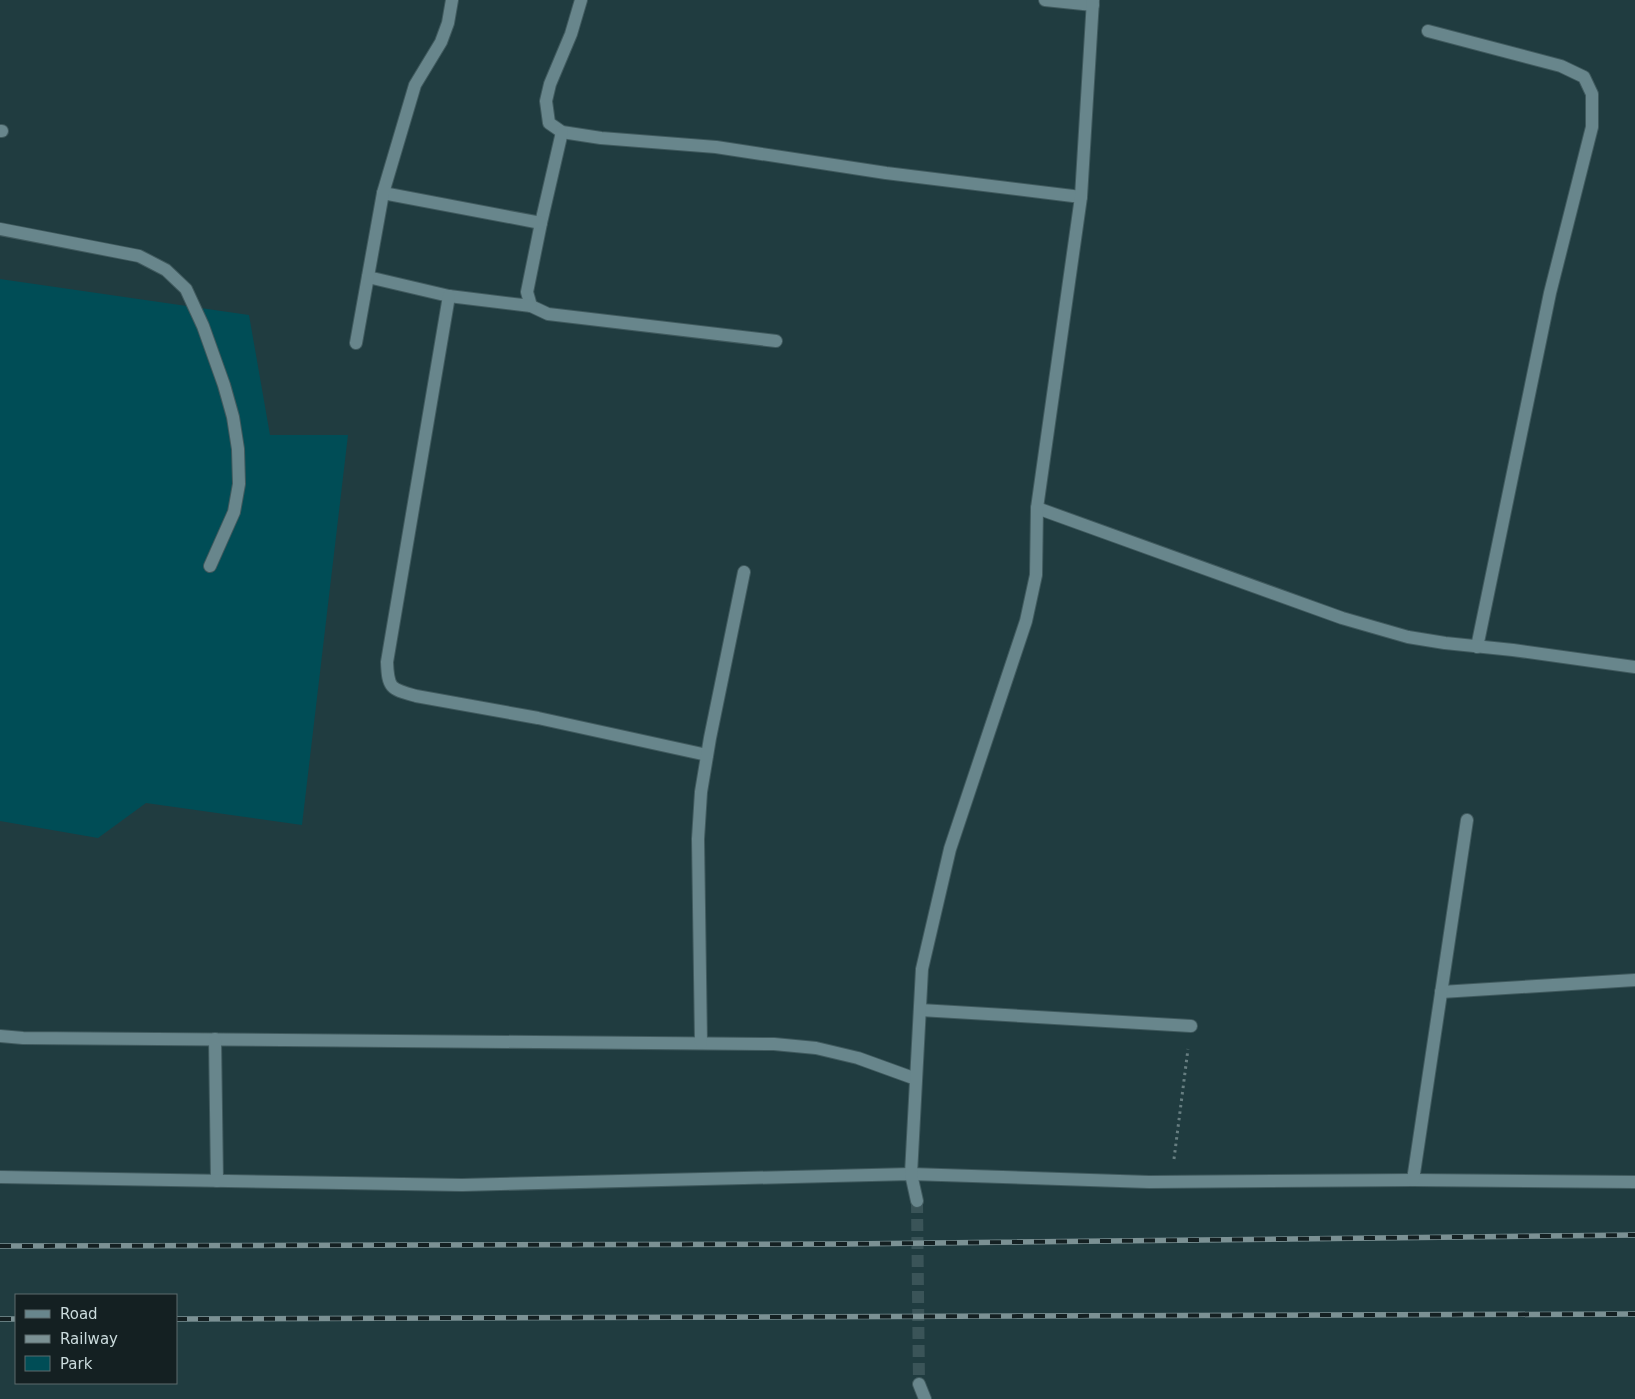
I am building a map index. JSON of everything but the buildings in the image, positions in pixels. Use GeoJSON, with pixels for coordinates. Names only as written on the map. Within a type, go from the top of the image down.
{"type":"FeatureCollection","features":[{"type":"Feature","properties":{"kind":"street"},"geometry":{"type":"LineString","coordinates":[[356,343],[384,194],[415,85],[441,42],[448,23],[452,0]]}},
{"type":"Feature","properties":{"kind":"street"},"geometry":{"type":"LineString","coordinates":[[581,0],[571,34],[550,84],[546,101],[549,123],[562,132],[602,138],[716,147],[886,173],[1081,197]]}},
{"type":"Feature","properties":{"kind":"street"},"geometry":{"type":"LineString","coordinates":[[916,1201],[911,1174],[922,969],[950,850],[1026,621],[1036,575],[1037,508],[1081,197],[1093,3],[1046,0]]}},
{"type":"Feature","properties":{"kind":"street"},"geometry":{"type":"LineString","coordinates":[[1428,31],[1561,66],[1584,78],[1592,94],[1592,127],[1550,293],[1477,647]]}},
{"type":"Feature","properties":{"kind":"street"},"geometry":{"type":"LineString","coordinates":[[531,306],[527,292],[562,132]]}},
{"type":"Feature","properties":{"kind":"street"},"geometry":{"type":"LineString","coordinates":[[384,194],[541,223]]}},
{"type":"Feature","properties":{"kind":"street"},"geometry":{"type":"LineString","coordinates":[[0,229],[139,256],[166,270],[186,289],[203,326],[224,385],[233,418],[238,449],[239,484],[234,512],[210,566]]}},
{"type":"Feature","properties":{"kind":"street"},"geometry":{"type":"LineString","coordinates":[[368,277],[449,296],[531,306],[548,314],[776,341]]}},
{"type":"Feature","properties":{"kind":"street"},"geometry":{"type":"LineString","coordinates":[[449,296],[388,662],[388,680],[397,691],[416,696],[538,718],[707,754]]}},
{"type":"Feature","properties":{"kind":"street"},"geometry":{"type":"LineString","coordinates":[[1037,508],[1342,618],[1408,637],[1446,644],[1635,667]]}},
{"type":"Feature","properties":{"kind":"street"},"geometry":{"type":"LineString","coordinates":[[701,1043],[698,839],[701,792],[744,572]]}},
{"type":"Feature","properties":{"kind":"street"},"geometry":{"type":"LineString","coordinates":[[1413,1180],[1467,820]]}},
{"type":"Feature","properties":{"kind":"street"},"geometry":{"type":"LineString","coordinates":[[1441,992],[1635,980]]}},
{"type":"Feature","properties":{"kind":"street"},"geometry":{"type":"LineString","coordinates":[[920,1010],[1191,1026]]}},
{"type":"Feature","properties":{"kind":"street"},"geometry":{"type":"LineString","coordinates":[[0,1036],[33,1038],[774,1044],[816,1048],[858,1058],[916,1079]]}},
{"type":"Feature","properties":{"kind":"street"},"geometry":{"type":"LineString","coordinates":[[215,1039],[217,1181]]}},
{"type":"Feature","properties":{"kind":"street"},"geometry":{"type":"LineString","coordinates":[[0,1177],[462,1185],[911,1174],[1171,1182],[1413,1180],[1635,1182]]}},
{"type":"Feature","properties":{"kind":"street"},"geometry":{"type":"LineString","coordinates":[[919,1384],[925,1399]]}},
{"type":"Feature","properties":{"kind":"path"},"geometry":{"type":"LineString","coordinates":[[1171,1182],[1191,1026]]}},
{"type":"Feature","properties":{"kind":"green space"},"geometry":{"type":"Polygon","coordinates":[[[0,279],[249,315],[270,435],[348,435],[302,825],[146,803],[98,838],[0,821],[0,279]]]}},
{"type":"Feature","properties":{"kind":"tunnel"},"geometry":{"type":"LineString","coordinates":[[917,1201],[919,1384]]}},
{"type":"Feature","properties":{"kind":"railway"},"geometry":{"type":"LineString","coordinates":[[0,1246],[847,1244],[1635,1235]]}},
{"type":"Feature","properties":{"kind":"railway"},"geometry":{"type":"LineString","coordinates":[[178,1319],[1635,1314]]}},
{"type":"Feature","properties":{"kind":"railway"},"geometry":{"type":"LineString","coordinates":[[0,1319],[15,1319]]}}]}
